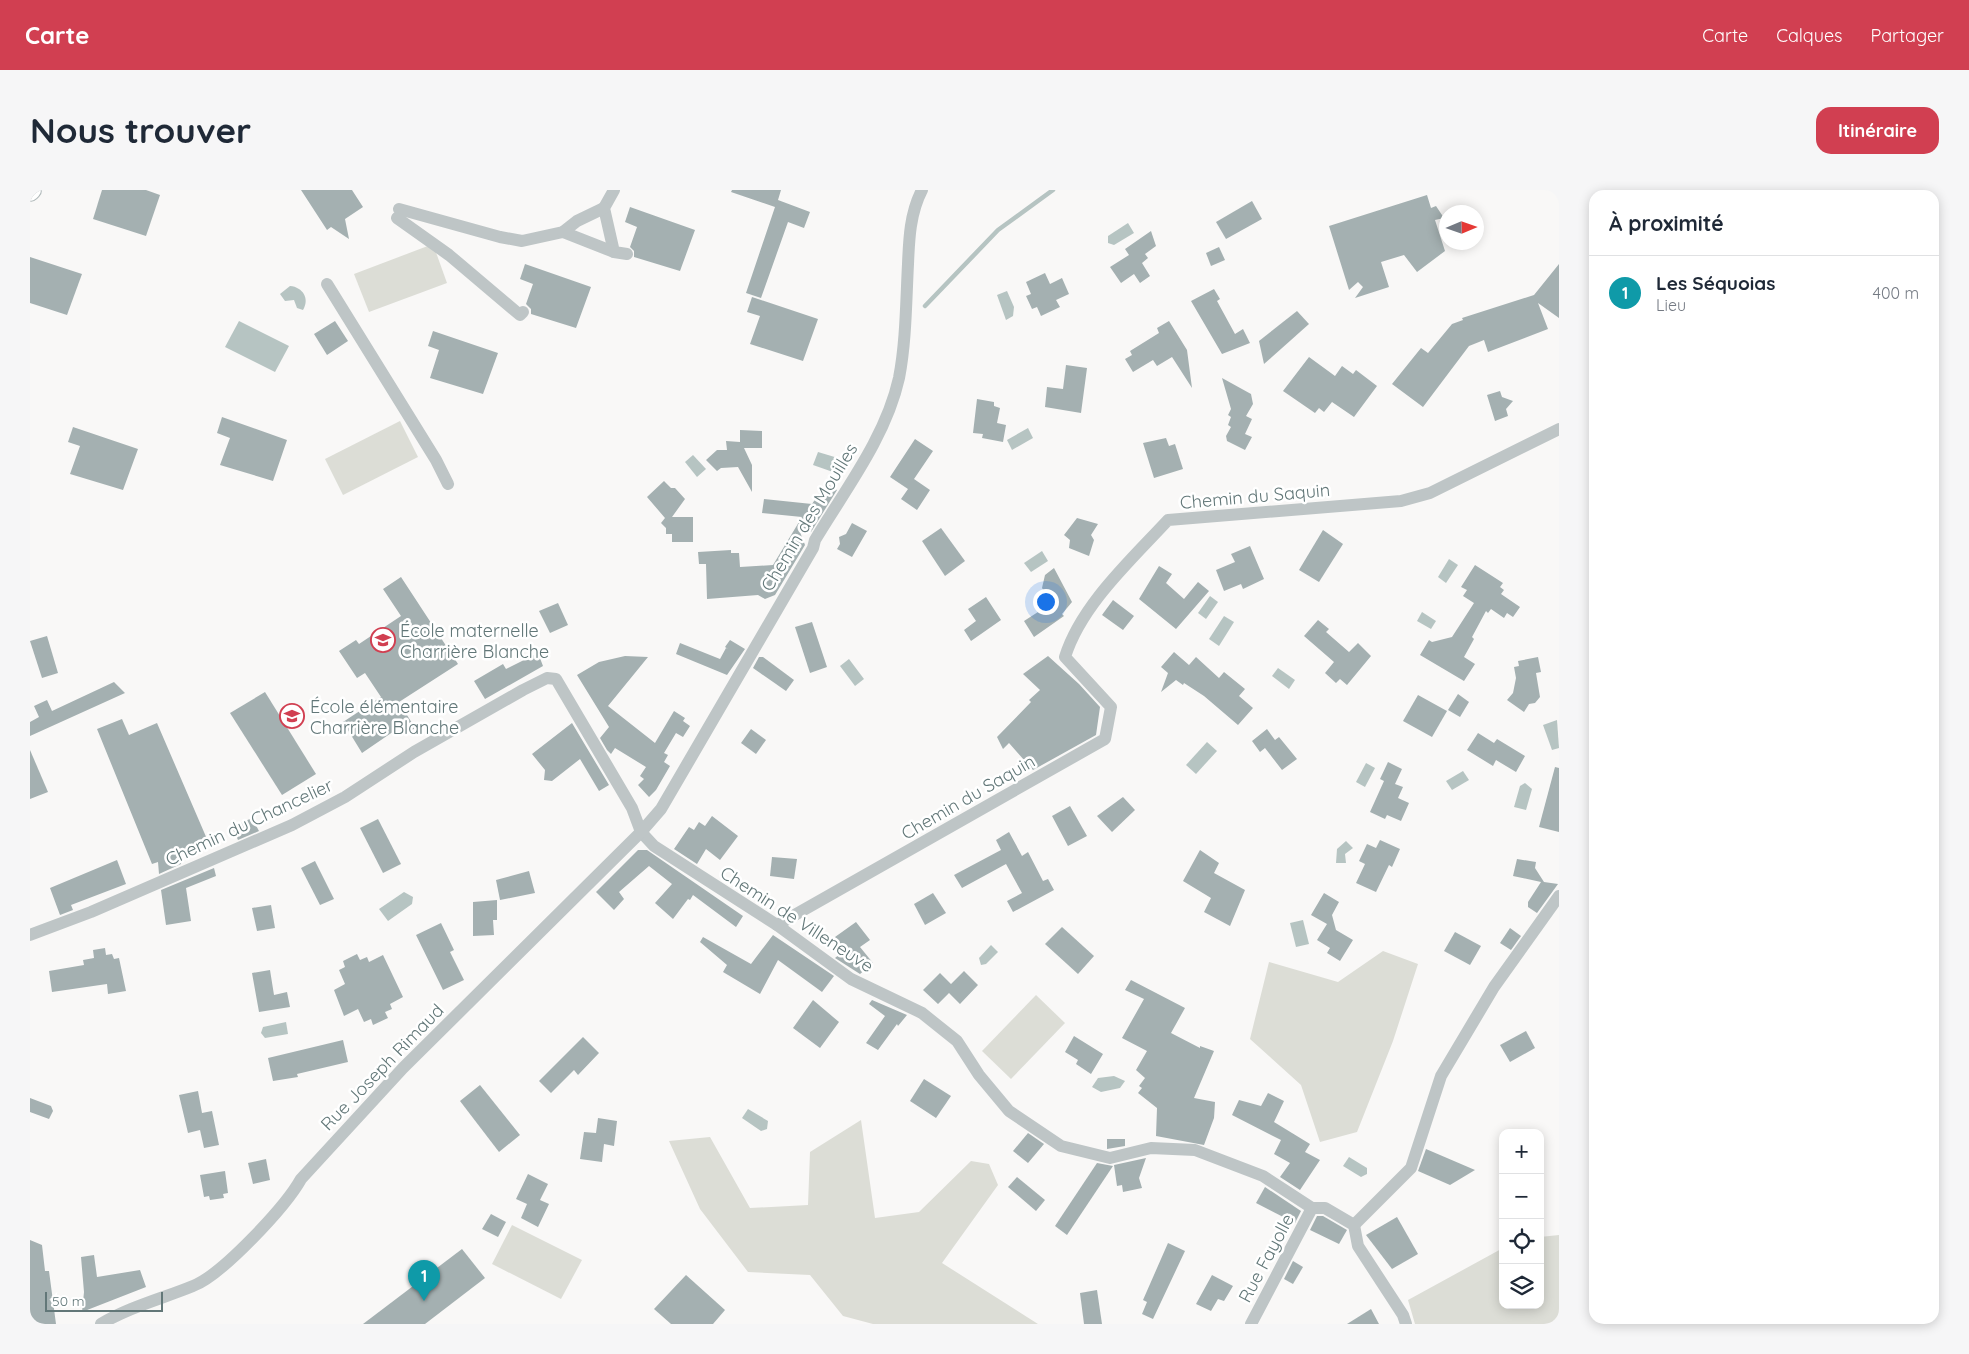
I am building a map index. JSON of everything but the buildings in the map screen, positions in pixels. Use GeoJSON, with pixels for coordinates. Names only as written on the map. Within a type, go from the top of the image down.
{"type":"FeatureCollection","features":[{"type":"Feature","properties":{"kind":"street"},"geometry":{"type":"LineString","coordinates":[[523,312],[520,315],[398,214],[522,241],[563,232],[577,221],[604,208],[614,190]]}},
{"type":"Feature","properties":{"kind":"street","name":"Chemin des Mouilles"},"geometry":{"type":"LineString","coordinates":[[641,832],[661,809],[813,548],[814,540],[871,446],[891,406],[899,378],[903,347],[911,224],[922,190]]}},
{"type":"Feature","properties":{"kind":"street"},"geometry":{"type":"LineString","coordinates":[[604,208],[614,252]]}},
{"type":"Feature","properties":{"kind":"street"},"geometry":{"type":"LineString","coordinates":[[563,232],[614,252],[627,254]]}},
{"type":"Feature","properties":{"kind":"street"},"geometry":{"type":"LineString","coordinates":[[327,284],[436,460],[448,484]]}},
{"type":"Feature","properties":{"kind":"street","name":"Chemin du Saquin"},"geometry":{"type":"LineString","coordinates":[[777,925],[1105,739],[1111,707],[1065,657],[1072,636],[1115,576],[1168,520],[1401,502],[1430,493],[1559,429]]}},
{"type":"Feature","properties":{"kind":"street","name":"Chemin du Chancelier"},"geometry":{"type":"LineString","coordinates":[[30,935],[91,912],[292,825],[345,797],[414,752],[547,678],[556,679],[632,808],[641,832]]}},
{"type":"Feature","properties":{"kind":"street","name":"Chemin de Villeneuve"},"geometry":{"type":"LineString","coordinates":[[641,832],[654,846],[704,880],[777,925],[851,979],[922,1013],[957,1041],[979,1075],[1010,1110],[1062,1146],[1110,1158],[1151,1148],[1195,1150],[1263,1176],[1312,1208],[1325,1208],[1354,1225]]}},
{"type":"Feature","properties":{"kind":"street","name":"Rue Joseph Rimaud"},"geometry":{"type":"LineString","coordinates":[[101,1324],[193,1286],[232,1258],[277,1210],[296,1188],[301,1179],[402,1068],[641,832]]}},
{"type":"Feature","properties":{"kind":"street"},"geometry":{"type":"LineString","coordinates":[[1406,1324],[1403,1315],[1358,1246],[1354,1225],[1411,1168],[1441,1076],[1494,986],[1559,896]]}},
{"type":"Feature","properties":{"kind":"street","name":"Rue Fayolle"},"geometry":{"type":"LineString","coordinates":[[1251,1324],[1312,1208]]}},
{"type":"Feature","properties":{"kind":"street","name":"Rue Joseph Rimaud"},"geometry":{"type":"LineString","coordinates":[[116,1324],[138,1308]]}},
{"type":"Feature","properties":{"kind":"shaded area"},"geometry":{"type":"Polygon","coordinates":[[[1128,223],[1134,233],[1114,245],[1108,243],[1108,236],[1128,223]]]}},
{"type":"Feature","properties":{"kind":"shaded area"},"geometry":{"type":"Polygon","coordinates":[[[433,244],[447,283],[369,312],[354,274],[433,244]]]}},
{"type":"Feature","properties":{"kind":"shaded area"},"geometry":{"type":"Polygon","coordinates":[[[290,286],[302,291],[304,294],[306,302],[303,310],[297,308],[294,300],[285,301],[280,294],[290,286]]]}},
{"type":"Feature","properties":{"kind":"shaded area"},"geometry":{"type":"Polygon","coordinates":[[[1007,291],[1014,307],[1013,316],[1006,320],[997,295],[1007,291]]]}},
{"type":"Feature","properties":{"kind":"shaded area"},"geometry":{"type":"Polygon","coordinates":[[[239,321],[289,346],[275,372],[225,347],[239,321]]]}},
{"type":"Feature","properties":{"kind":"shaded area"},"geometry":{"type":"Polygon","coordinates":[[[400,421],[418,457],[343,495],[325,459],[400,421]]]}},
{"type":"Feature","properties":{"kind":"shaded area"},"geometry":{"type":"Polygon","coordinates":[[[1028,428],[1033,438],[1012,450],[1007,440],[1028,428]]]}},
{"type":"Feature","properties":{"kind":"shaded area"},"geometry":{"type":"Polygon","coordinates":[[[818,452],[838,458],[833,472],[813,465],[818,452]]]}},
{"type":"Feature","properties":{"kind":"shaded area"},"geometry":{"type":"Polygon","coordinates":[[[693,455],[706,469],[697,477],[685,462],[693,455]]]}},
{"type":"Feature","properties":{"kind":"shaded area"},"geometry":{"type":"Polygon","coordinates":[[[1042,551],[1048,561],[1031,572],[1024,563],[1042,551]]]}},
{"type":"Feature","properties":{"kind":"shaded area"},"geometry":{"type":"Polygon","coordinates":[[[1449,559],[1458,565],[1446,583],[1438,577],[1449,559]]]}},
{"type":"Feature","properties":{"kind":"shaded area"},"geometry":{"type":"Polygon","coordinates":[[[1210,596],[1218,602],[1206,619],[1198,613],[1210,596]]]}},
{"type":"Feature","properties":{"kind":"shaded area"},"geometry":{"type":"Polygon","coordinates":[[[1422,612],[1436,621],[1431,629],[1417,621],[1422,612]]]}},
{"type":"Feature","properties":{"kind":"shaded area"},"geometry":{"type":"Polygon","coordinates":[[[1224,616],[1234,622],[1219,646],[1209,639],[1224,616]]]}},
{"type":"Feature","properties":{"kind":"shaded area"},"geometry":{"type":"Polygon","coordinates":[[[849,659],[864,679],[855,686],[840,666],[849,659]]]}},
{"type":"Feature","properties":{"kind":"shaded area"},"geometry":{"type":"Polygon","coordinates":[[[1278,668],[1295,680],[1289,689],[1272,676],[1278,668]]]}},
{"type":"Feature","properties":{"kind":"shaded area"},"geometry":{"type":"Polygon","coordinates":[[[1557,720],[1559,748],[1552,750],[1543,725],[1557,720]]]}},
{"type":"Feature","properties":{"kind":"shaded area"},"geometry":{"type":"Polygon","coordinates":[[[1207,742],[1217,751],[1196,774],[1186,765],[1207,742]]]}},
{"type":"Feature","properties":{"kind":"shaded area"},"geometry":{"type":"Polygon","coordinates":[[[1366,763],[1375,768],[1365,787],[1356,782],[1366,763]]]}},
{"type":"Feature","properties":{"kind":"shaded area"},"geometry":{"type":"Polygon","coordinates":[[[1463,771],[1469,780],[1452,790],[1446,781],[1463,771]]]}},
{"type":"Feature","properties":{"kind":"shaded area"},"geometry":{"type":"Polygon","coordinates":[[[1525,783],[1532,789],[1526,810],[1514,807],[1520,786],[1525,783]]]}},
{"type":"Feature","properties":{"kind":"shaded area"},"geometry":{"type":"Polygon","coordinates":[[[1346,841],[1353,848],[1345,854],[1346,863],[1336,863],[1337,849],[1346,841]]]}},
{"type":"Feature","properties":{"kind":"shaded area"},"geometry":{"type":"Polygon","coordinates":[[[404,892],[413,897],[412,904],[388,921],[379,909],[404,892]]]}},
{"type":"Feature","properties":{"kind":"shaded area"},"geometry":{"type":"Polygon","coordinates":[[[1303,920],[1309,944],[1296,947],[1290,923],[1303,920]]]}},
{"type":"Feature","properties":{"kind":"shaded area"},"geometry":{"type":"Polygon","coordinates":[[[991,945],[998,952],[986,964],[981,965],[979,958],[991,945]]]}},
{"type":"Feature","properties":{"kind":"shaded area"},"geometry":{"type":"Polygon","coordinates":[[[1383,951],[1418,964],[1393,1041],[1357,1132],[1320,1142],[1301,1085],[1250,1039],[1269,962],[1338,982],[1383,951]]]}},
{"type":"Feature","properties":{"kind":"shaded area"},"geometry":{"type":"Polygon","coordinates":[[[1036,995],[1065,1023],[1011,1079],[982,1051],[1036,995]]]}},
{"type":"Feature","properties":{"kind":"shaded area"},"geometry":{"type":"Polygon","coordinates":[[[286,1022],[288,1034],[265,1038],[261,1033],[263,1027],[286,1022]]]}},
{"type":"Feature","properties":{"kind":"shaded area"},"geometry":{"type":"Polygon","coordinates":[[[1114,1076],[1125,1081],[1120,1088],[1101,1092],[1092,1087],[1098,1078],[1114,1076]]]}},
{"type":"Feature","properties":{"kind":"shaded area"},"geometry":{"type":"Polygon","coordinates":[[[748,1109],[768,1121],[767,1129],[761,1131],[742,1118],[748,1109]]]}},
{"type":"Feature","properties":{"kind":"shaded area"},"geometry":{"type":"Polygon","coordinates":[[[861,1120],[875,1218],[919,1212],[971,1161],[989,1164],[998,1185],[942,1263],[1038,1324],[873,1324],[843,1316],[810,1275],[748,1272],[700,1209],[669,1141],[710,1137],[750,1208],[808,1205],[810,1152],[861,1120]]]}},
{"type":"Feature","properties":{"kind":"shaded area"},"geometry":{"type":"Polygon","coordinates":[[[1349,1157],[1367,1168],[1367,1174],[1361,1177],[1343,1166],[1349,1157]]]}},
{"type":"Feature","properties":{"kind":"shaded area"},"geometry":{"type":"Polygon","coordinates":[[[512,1225],[582,1260],[561,1299],[492,1264],[512,1225]]]}},
{"type":"Feature","properties":{"kind":"shaded area"},"geometry":{"type":"Polygon","coordinates":[[[1559,1235],[1559,1324],[1415,1324],[1408,1300],[1499,1250],[1499,1309],[1544,1309],[1544,1237],[1559,1235]]]}},
{"type":"Feature","properties":{"kind":"waterway"},"geometry":{"type":"LineString","coordinates":[[925,306],[998,230],[1053,190]]}},
{"type":"Feature","properties":{"kind":"place","name":"École maternelle Charrière Blanche"},"geometry":{"type":"Point","coordinates":[383,640]}},
{"type":"Feature","properties":{"kind":"place","name":"École élémentaire Charrière Blanche"},"geometry":{"type":"Point","coordinates":[292,716]}},
{"type":"Feature","properties":{"kind":"place","name":"Les Séquoias"},"geometry":{"type":"Point","coordinates":[424,1301]}}]}
